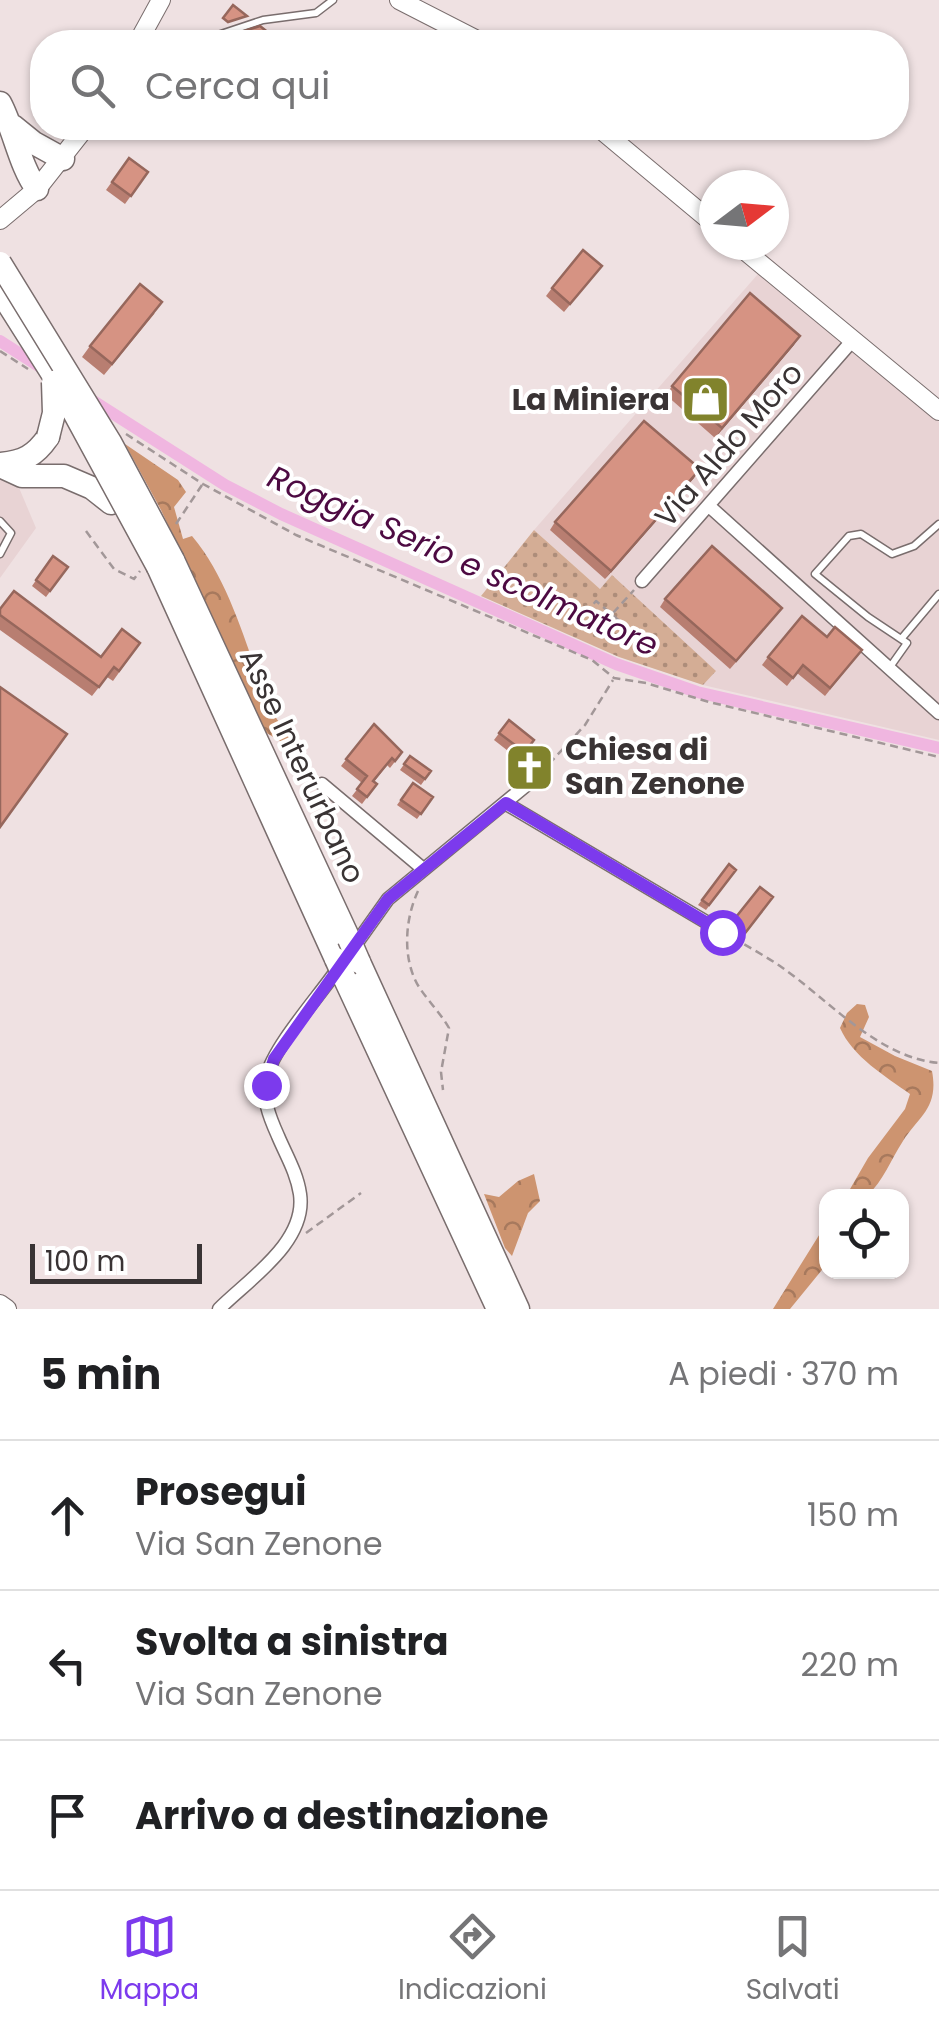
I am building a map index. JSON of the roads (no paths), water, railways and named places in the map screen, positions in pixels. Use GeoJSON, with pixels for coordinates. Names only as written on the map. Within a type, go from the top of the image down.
{"type":"FeatureCollection","features":[{"type":"Feature","properties":{"kind":"highway"},"geometry":{"type":"LineString","coordinates":[[5,113],[30,139]]}},
{"type":"Feature","properties":{"kind":"highway"},"geometry":{"type":"LineString","coordinates":[[5,113],[29,178],[38,189]]}},
{"type":"Feature","properties":{"kind":"highway"},"geometry":{"type":"LineString","coordinates":[[31,140],[63,158]]}},
{"type":"Feature","properties":{"kind":"highway","name":"Asse Interurbano"},"geometry":{"type":"LineString","coordinates":[[0,264],[110,442],[347,960],[498,1309]]}},
{"type":"Feature","properties":{"kind":"highway","name":"Asse Interurbano"},"geometry":{"type":"LineString","coordinates":[[0,291],[42,372],[166,563]]}},
{"type":"Feature","properties":{"kind":"highway"},"geometry":{"type":"LineString","coordinates":[[0,465],[17,463],[36,454],[48,437],[54,413],[42,372]]}},
{"type":"Feature","properties":{"kind":"highway"},"geometry":{"type":"LineString","coordinates":[[0,465],[22,476],[64,476],[92,488],[166,563]]}},
{"type":"Feature","properties":{"kind":"highway","name":"Asse Interurbano"},"geometry":{"type":"LineString","coordinates":[[347,960],[518,1309]]}},
{"type":"Feature","properties":{"kind":"street"},"geometry":{"type":"LineString","coordinates":[[145,30],[162,0]]}},
{"type":"Feature","properties":{"kind":"street"},"geometry":{"type":"LineString","coordinates":[[399,0],[458,30]]}},
{"type":"Feature","properties":{"kind":"street"},"geometry":{"type":"LineString","coordinates":[[0,220],[38,189],[77,140]]}},
{"type":"Feature","properties":{"kind":"street"},"geometry":{"type":"LineString","coordinates":[[613,140],[699,211]]}},
{"type":"Feature","properties":{"kind":"street"},"geometry":{"type":"LineString","coordinates":[[756,260],[939,411]]}},
{"type":"Feature","properties":{"kind":"street","name":"Via Aldo Moro"},"geometry":{"type":"LineString","coordinates":[[642,581],[852,342]]}},
{"type":"Feature","properties":{"kind":"street"},"geometry":{"type":"LineString","coordinates":[[709,506],[939,713]]}},
{"type":"Feature","properties":{"kind":"street"},"geometry":{"type":"LineString","coordinates":[[219,1309],[286,1243],[299,1219],[301,1198],[297,1178],[265,1100],[268,1071],[388,899],[541,773]]}},
{"type":"Feature","properties":{"kind":"street"},"geometry":{"type":"LineString","coordinates":[[322,784],[422,868]]}},
{"type":"Feature","properties":{"kind":"street"},"geometry":{"type":"LineString","coordinates":[[506,803],[722,932]]}},
{"type":"Feature","properties":{"kind":"street"},"geometry":{"type":"LineString","coordinates":[[0,1304],[7,1309]]}},
{"type":"Feature","properties":{"kind":"lane"},"geometry":{"type":"LineString","coordinates":[[233,30],[263,20],[316,13],[333,0]]}},
{"type":"Feature","properties":{"kind":"lane"},"geometry":{"type":"LineString","coordinates":[[0,520],[11,533],[0,554]]}},
{"type":"Feature","properties":{"kind":"lane"},"geometry":{"type":"LineString","coordinates":[[801,589],[849,536],[861,534],[892,554],[914,546],[939,524]]}},
{"type":"Feature","properties":{"kind":"lane"},"geometry":{"type":"LineString","coordinates":[[816,574],[907,644],[889,668]]}},
{"type":"Feature","properties":{"kind":"lane"},"geometry":{"type":"LineString","coordinates":[[902,638],[939,594]]}},
{"type":"Feature","properties":{"kind":"waterway","name":"Roggia Serio e scolmatore"},"geometry":{"type":"LineString","coordinates":[[0,341],[45,370]]}},
{"type":"Feature","properties":{"kind":"waterway","name":"Roggia Serio e scolmatore"},"geometry":{"type":"LineString","coordinates":[[87,397],[225,485],[281,514],[616,664],[697,692],[939,748]]}},
{"type":"Feature","properties":{"kind":"place","name":"La Miniera"},"geometry":{"type":"Point","coordinates":[705,400]}},
{"type":"Feature","properties":{"kind":"place","name":"Chiesa di San Zenone"},"geometry":{"type":"Point","coordinates":[530,767]}}]}
